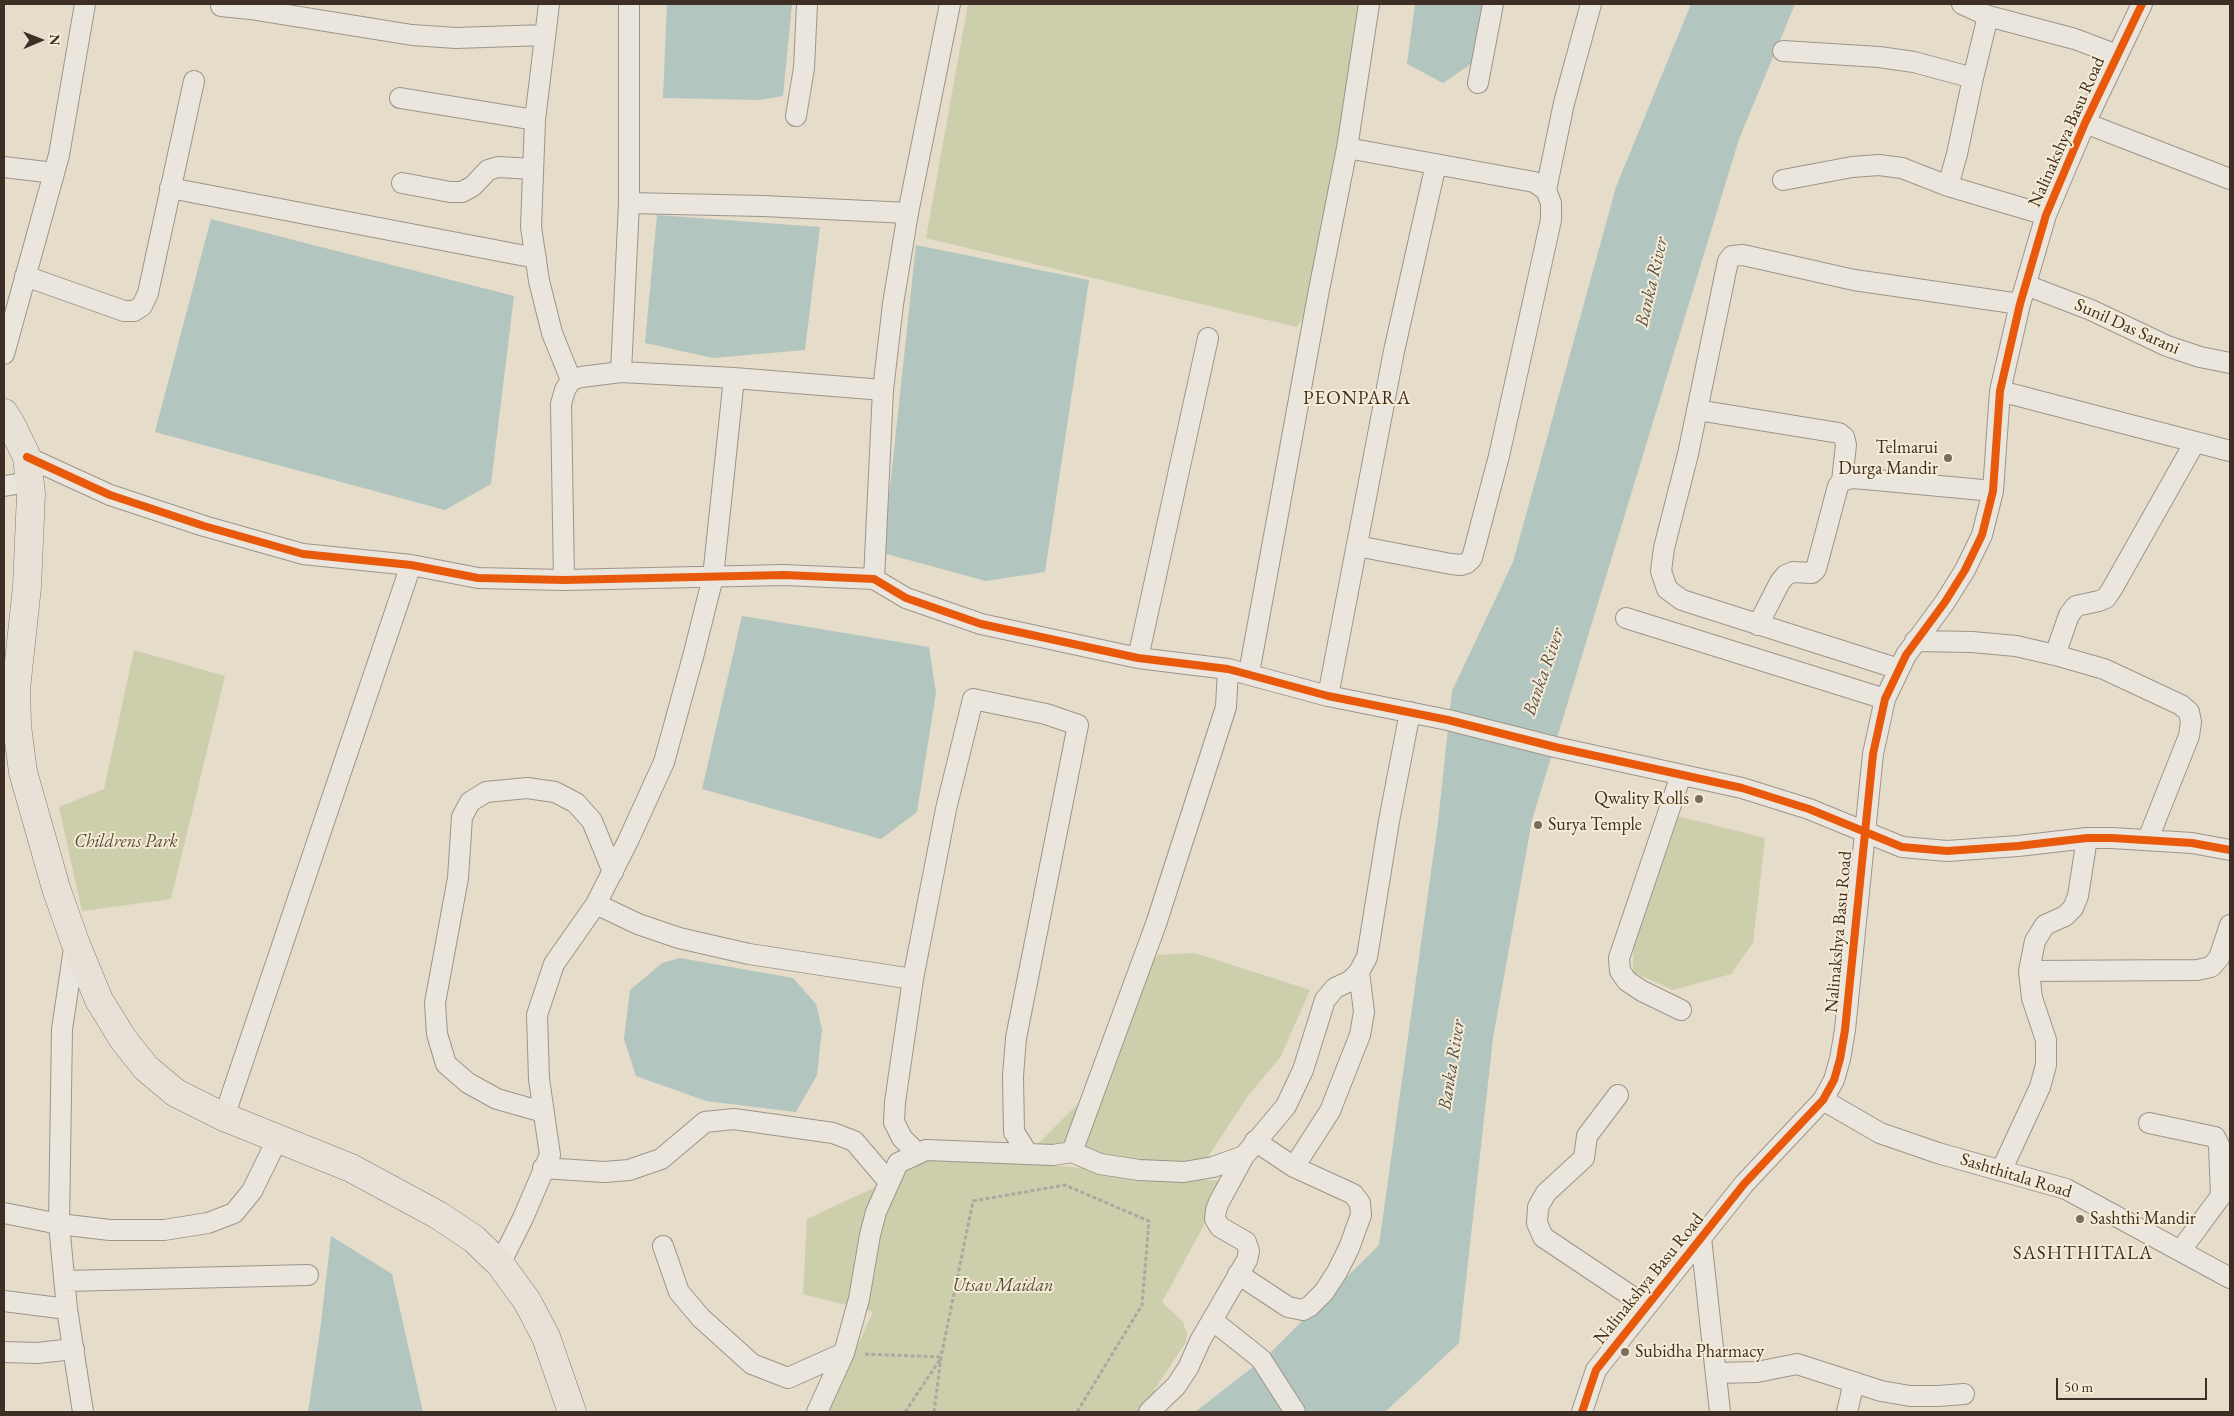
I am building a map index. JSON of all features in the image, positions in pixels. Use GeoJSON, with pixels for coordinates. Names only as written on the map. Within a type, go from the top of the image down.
{"type":"FeatureCollection","features":[{"type":"Feature","properties":{"kind":"highway"},"geometry":{"type":"LineString","coordinates":[[4,413],[11,424],[30,544],[10,689],[23,772],[56,888],[75,942],[99,1000],[122,1039],[146,1068],[176,1093],[224,1118],[352,1168],[393,1188],[474,1239],[500,1264],[527,1301],[546,1337],[572,1412]]}},
{"type":"Feature","properties":{"kind":"street"},"geometry":{"type":"LineString","coordinates":[[4,354],[59,155],[85,4]]}},
{"type":"Feature","properties":{"kind":"street"},"geometry":{"type":"LineString","coordinates":[[549,4],[535,120],[531,227],[539,281],[552,333],[571,380]]}},
{"type":"Feature","properties":{"kind":"street"},"geometry":{"type":"LineString","coordinates":[[621,372],[629,203],[629,4]]}},
{"type":"Feature","properties":{"kind":"street"},"geometry":{"type":"LineString","coordinates":[[796,116],[804,68],[807,4]]}},
{"type":"Feature","properties":{"kind":"street"},"geometry":{"type":"LineString","coordinates":[[874,578],[883,390],[893,304],[908,213],[950,4]]}},
{"type":"Feature","properties":{"kind":"street"},"geometry":{"type":"LineString","coordinates":[[1249,673],[1318,295],[1347,148],[1369,4]]}},
{"type":"Feature","properties":{"kind":"street"},"geometry":{"type":"LineString","coordinates":[[1478,83],[1493,4]]}},
{"type":"Feature","properties":{"kind":"street"},"geometry":{"type":"LineString","coordinates":[[1357,546],[1451,564],[1461,565],[1467,563],[1472,558],[1499,456],[1552,220],[1551,203],[1546,190],[1564,103],[1591,4]]}},
{"type":"Feature","properties":{"kind":"street"},"geometry":{"type":"LineString","coordinates":[[1962,4],[1988,16],[2075,39],[2117,56]]}},
{"type":"Feature","properties":{"kind":"street","name":"Nalinakshya Basu Road"},"geometry":{"type":"LineString","coordinates":[[1582,1412],[1596,1370],[1744,1184],[1823,1100],[1834,1080],[1845,1030],[1873,754],[1885,700],[1899,669],[1915,641],[1945,602],[1965,570],[1982,535],[1992,491],[2000,392],[2020,304],[2046,215],[2085,123],[2142,4]]}},
{"type":"Feature","properties":{"kind":"street"},"geometry":{"type":"LineString","coordinates":[[221,6],[250,8],[412,35],[456,38],[545,35]]}},
{"type":"Feature","properties":{"kind":"street"},"geometry":{"type":"LineString","coordinates":[[1948,186],[1988,16]]}},
{"type":"Feature","properties":{"kind":"street"},"geometry":{"type":"LineString","coordinates":[[1783,51],[1914,62],[1973,78]]}},
{"type":"Feature","properties":{"kind":"street"},"geometry":{"type":"LineString","coordinates":[[26,276],[124,311],[134,311],[142,306],[148,292],[194,81]]}},
{"type":"Feature","properties":{"kind":"street"},"geometry":{"type":"LineString","coordinates":[[400,98],[535,120]]}},
{"type":"Feature","properties":{"kind":"street"},"geometry":{"type":"LineString","coordinates":[[2085,123],[2230,179]]}},
{"type":"Feature","properties":{"kind":"street"},"geometry":{"type":"LineString","coordinates":[[1347,148],[1534,182],[1546,190]]}},
{"type":"Feature","properties":{"kind":"street"},"geometry":{"type":"LineString","coordinates":[[1328,696],[1394,351],[1436,164]]}},
{"type":"Feature","properties":{"kind":"street"},"geometry":{"type":"LineString","coordinates":[[1783,180],[1879,164],[1902,168],[1948,186],[2046,215]]}},
{"type":"Feature","properties":{"kind":"street"},"geometry":{"type":"LineString","coordinates":[[4,167],[54,173]]}},
{"type":"Feature","properties":{"kind":"street"},"geometry":{"type":"LineString","coordinates":[[402,183],[450,192],[462,192],[473,186],[488,170],[498,167],[533,170]]}},
{"type":"Feature","properties":{"kind":"street"},"geometry":{"type":"LineString","coordinates":[[170,188],[536,258]]}},
{"type":"Feature","properties":{"kind":"street"},"geometry":{"type":"LineString","coordinates":[[629,203],[763,206],[908,213]]}},
{"type":"Feature","properties":{"kind":"street"},"geometry":{"type":"LineString","coordinates":[[1899,669],[1682,600],[1667,589],[1661,571],[1664,548],[1688,454],[1728,261],[1732,256],[1743,255],[1854,280],[2020,304]]}},
{"type":"Feature","properties":{"kind":"street","name":"Sunil Das Sarani"},"geometry":{"type":"LineString","coordinates":[[2026,284],[2091,310],[2168,346],[2200,357],[2230,363]]}},
{"type":"Feature","properties":{"kind":"street"},"geometry":{"type":"LineString","coordinates":[[1138,658],[1208,338]]}},
{"type":"Feature","properties":{"kind":"street"},"geometry":{"type":"LineString","coordinates":[[564,580],[561,404],[565,390],[571,380],[621,372],[734,378],[883,390]]}},
{"type":"Feature","properties":{"kind":"street"},"geometry":{"type":"LineString","coordinates":[[500,1264],[523,1218],[550,1155],[539,1078],[537,1014],[554,964],[596,904],[664,762],[694,653],[712,577],[734,378]]}},
{"type":"Feature","properties":{"kind":"street"},"geometry":{"type":"LineString","coordinates":[[2000,392],[2230,451]]}},
{"type":"Feature","properties":{"kind":"street"},"geometry":{"type":"LineString","coordinates":[[1697,410],[1839,433],[1844,436],[1846,446],[1842,480],[1838,486],[1816,569],[1812,573],[1793,572],[1786,575],[1780,582],[1758,625]]}},
{"type":"Feature","properties":{"kind":"street"},"geometry":{"type":"LineString","coordinates":[[2055,655],[2069,615],[2076,606],[2106,598],[2112,589],[2195,442]]}},
{"type":"Feature","properties":{"kind":"street"},"geometry":{"type":"LineString","coordinates":[[20,475],[110,495],[231,534],[303,554],[411,565],[478,578],[564,580],[784,575],[874,578],[906,598],[981,624],[1138,658],[1228,668],[1328,696],[1448,720],[1555,747],[1742,788],[1809,809],[1902,847],[1947,851],[2018,846],[2087,838],[2148,839],[2192,843],[2230,850]]}},
{"type":"Feature","properties":{"kind":"street"},"geometry":{"type":"LineString","coordinates":[[1842,480],[1852,478],[1992,491]]}},
{"type":"Feature","properties":{"kind":"street"},"geometry":{"type":"LineString","coordinates":[[224,1118],[411,565]]}},
{"type":"Feature","properties":{"kind":"street"},"geometry":{"type":"LineString","coordinates":[[1626,618],[1885,700]]}},
{"type":"Feature","properties":{"kind":"street"},"geometry":{"type":"LineString","coordinates":[[1915,641],[1972,642],[2008,646],[2055,655],[2104,669],[2181,704],[2189,712],[2191,722],[2189,736],[2148,839]]}},
{"type":"Feature","properties":{"kind":"street"},"geometry":{"type":"LineString","coordinates":[[1072,1152],[1168,887],[1226,707],[1228,668]]}},
{"type":"Feature","properties":{"kind":"street"},"geometry":{"type":"LineString","coordinates":[[918,1154],[902,1138],[894,1122],[895,1102],[913,979],[946,809],[973,699],[1046,714],[1078,725],[1016,1038],[1013,1076],[1014,1132],[1028,1154]]}},
{"type":"Feature","properties":{"kind":"street"},"geometry":{"type":"LineString","coordinates":[[1149,1412],[1176,1386],[1188,1368],[1212,1320],[1247,1260],[1249,1251],[1246,1242],[1220,1227],[1215,1219],[1219,1202],[1249,1148],[1286,1106],[1304,1070],[1325,1000],[1335,988],[1350,981],[1359,972],[1368,957],[1389,821],[1410,712]]}},
{"type":"Feature","properties":{"kind":"street"},"geometry":{"type":"LineString","coordinates":[[1681,775],[1619,958],[1620,970],[1627,981],[1642,991],[1681,1010]]}},
{"type":"Feature","properties":{"kind":"street"},"geometry":{"type":"LineString","coordinates":[[543,1112],[497,1099],[468,1083],[446,1064],[436,1034],[435,1003],[458,878],[462,817],[470,802],[486,792],[527,788],[555,792],[576,803],[592,821],[612,872]]}},
{"type":"Feature","properties":{"kind":"street"},"geometry":{"type":"LineString","coordinates":[[2002,1169],[2040,1087],[2046,1065],[2046,1040],[2032,998],[2029,972],[2034,941],[2045,925],[2065,916],[2073,908],[2078,896],[2087,838]]}},
{"type":"Feature","properties":{"kind":"street"},"geometry":{"type":"LineString","coordinates":[[596,904],[638,924],[679,938],[748,954],[913,979]]}},
{"type":"Feature","properties":{"kind":"street"},"geometry":{"type":"LineString","coordinates":[[2029,972],[2197,970],[2211,967],[2219,958],[2230,925]]}},
{"type":"Feature","properties":{"kind":"street"},"geometry":{"type":"LineString","coordinates":[[75,942],[62,1029],[60,1224],[67,1309],[84,1412]]}},
{"type":"Feature","properties":{"kind":"street"},"geometry":{"type":"LineString","coordinates":[[1294,1166],[1330,1111],[1360,1035],[1364,1012],[1359,972]]}},
{"type":"Feature","properties":{"kind":"street"},"geometry":{"type":"LineString","coordinates":[[1618,1095],[1587,1136],[1584,1158],[1546,1193],[1538,1206],[1537,1223],[1544,1237],[1646,1306]]}},
{"type":"Feature","properties":{"kind":"street","name":"Sashthitala Road"},"geometry":{"type":"LineString","coordinates":[[1823,1100],[1880,1133],[2066,1189],[2230,1278]]}},
{"type":"Feature","properties":{"kind":"street"},"geometry":{"type":"LineString","coordinates":[[543,1168],[604,1172],[629,1170],[661,1159],[705,1122],[734,1119],[833,1132],[854,1142],[889,1182]]}},
{"type":"Feature","properties":{"kind":"street"},"geometry":{"type":"LineString","coordinates":[[2149,1122],[2215,1137],[2219,1145],[2226,1189],[2181,1250]]}},
{"type":"Feature","properties":{"kind":"street"},"geometry":{"type":"LineString","coordinates":[[4,1213],[60,1224],[128,1230],[164,1230],[208,1223],[234,1213],[252,1191],[278,1138]]}},
{"type":"Feature","properties":{"kind":"street"},"geometry":{"type":"LineString","coordinates":[[817,1412],[844,1353],[859,1300],[870,1235],[876,1212],[898,1163],[926,1150],[1028,1154],[1072,1152],[1100,1164],[1139,1170],[1184,1172],[1213,1167],[1249,1148],[1294,1166],[1352,1194],[1360,1203],[1361,1215],[1349,1248],[1324,1292],[1310,1306],[1303,1310],[1288,1307],[1238,1274]]}},
{"type":"Feature","properties":{"kind":"street"},"geometry":{"type":"LineString","coordinates":[[1700,1238],[1720,1412]]}},
{"type":"Feature","properties":{"kind":"street"},"geometry":{"type":"LineString","coordinates":[[663,1246],[680,1292],[701,1318],[752,1364],[788,1378],[844,1353]]}},
{"type":"Feature","properties":{"kind":"street"},"geometry":{"type":"LineString","coordinates":[[65,1280],[308,1275]]}},
{"type":"Feature","properties":{"kind":"street"},"geometry":{"type":"LineString","coordinates":[[4,1301],[67,1309]]}},
{"type":"Feature","properties":{"kind":"street"},"geometry":{"type":"LineString","coordinates":[[1212,1320],[1261,1359],[1295,1412]]}},
{"type":"Feature","properties":{"kind":"street"},"geometry":{"type":"LineString","coordinates":[[4,1352],[37,1353],[74,1349]]}},
{"type":"Feature","properties":{"kind":"street"},"geometry":{"type":"LineString","coordinates":[[1716,1373],[1757,1372],[1797,1364],[1881,1391],[1910,1396],[1964,1394]]}},
{"type":"Feature","properties":{"kind":"street"},"geometry":{"type":"LineString","coordinates":[[1847,1412],[1854,1382]]}},
{"type":"Feature","properties":{"kind":"path"},"geometry":{"type":"LineString","coordinates":[[934,1412],[941,1358],[973,1201],[1065,1185],[1149,1221],[1142,1305],[1080,1410],[1077,1412]]}},
{"type":"Feature","properties":{"kind":"path"},"geometry":{"type":"LineString","coordinates":[[844,1353],[941,1358]]}},
{"type":"Feature","properties":{"kind":"path"},"geometry":{"type":"LineString","coordinates":[[904,1412],[941,1358]]}},
{"type":"Feature","properties":{"kind":"green space"},"geometry":{"type":"Polygon","coordinates":[[[968,4],[1365,4],[1318,295],[1297,327],[926,238],[968,4]]]}},
{"type":"Feature","properties":{"kind":"green space","name":"Childrens Park"},"geometry":{"type":"Polygon","coordinates":[[[134,650],[225,676],[171,899],[82,911],[59,807],[104,789],[134,650]]]}},
{"type":"Feature","properties":{"kind":"green space"},"geometry":{"type":"Polygon","coordinates":[[[1661,812],[1765,838],[1753,943],[1731,974],[1673,990],[1633,972],[1634,908],[1661,812]]]}},
{"type":"Feature","properties":{"kind":"green space"},"geometry":{"type":"Polygon","coordinates":[[[1195,953],[1310,990],[1281,1056],[1248,1096],[1198,1172],[1028,1154],[1097,1085],[1130,991],[1158,955],[1195,953]]]}},
{"type":"Feature","properties":{"kind":"green space","name":"Utsav Maidan"},"geometry":{"type":"Polygon","coordinates":[[[933,1154],[1221,1181],[1204,1225],[1162,1302],[1183,1322],[1187,1335],[1186,1342],[1155,1389],[1153,1403],[1142,1412],[828,1412],[873,1312],[803,1294],[807,1219],[899,1176],[902,1170],[933,1154]]]}},
{"type":"Feature","properties":{"kind":"water"},"geometry":{"type":"Polygon","coordinates":[[[667,4],[792,4],[783,96],[760,100],[663,98],[667,4]]]}},
{"type":"Feature","properties":{"kind":"water"},"geometry":{"type":"Polygon","coordinates":[[[1415,4],[1485,4],[1471,64],[1443,83],[1407,64],[1415,4]]]}},
{"type":"Feature","properties":{"kind":"water","name":"Banka River"},"geometry":{"type":"Polygon","coordinates":[[[1691,4],[1795,4],[1739,139],[1532,820],[1493,1038],[1459,1343],[1385,1412],[1195,1412],[1266,1357],[1379,1245],[1438,822],[1452,691],[1513,562],[1616,187],[1691,4]]]}},
{"type":"Feature","properties":{"kind":"water"},"geometry":{"type":"Polygon","coordinates":[[[657,215],[820,227],[805,350],[713,358],[645,343],[657,215]]]}},
{"type":"Feature","properties":{"kind":"water"},"geometry":{"type":"Polygon","coordinates":[[[211,219],[514,296],[491,484],[445,510],[155,432],[211,219]]]}},
{"type":"Feature","properties":{"kind":"water"},"geometry":{"type":"Polygon","coordinates":[[[916,245],[1089,280],[1045,572],[986,581],[883,553],[916,245]]]}},
{"type":"Feature","properties":{"kind":"water"},"geometry":{"type":"Polygon","coordinates":[[[742,616],[929,647],[936,693],[917,812],[881,839],[702,789],[742,616]]]}},
{"type":"Feature","properties":{"kind":"water"},"geometry":{"type":"Polygon","coordinates":[[[680,958],[793,978],[816,1004],[822,1029],[817,1075],[796,1112],[706,1101],[636,1076],[624,1039],[630,990],[662,963],[680,958]]]}},
{"type":"Feature","properties":{"kind":"water"},"geometry":{"type":"Polygon","coordinates":[[[331,1236],[392,1274],[423,1412],[308,1412],[331,1236]]]}},
{"type":"Feature","properties":{"kind":"cycle path"},"geometry":{"type":"LineString","coordinates":[[1582,1412],[1596,1370],[1744,1184],[1823,1100],[1834,1080],[1845,1030],[1873,754],[1885,699],[1906,655],[1945,602],[1965,570],[1982,535],[1993,491],[2000,391],[2020,304],[2046,215],[2085,123],[2142,4]]}},
{"type":"Feature","properties":{"kind":"cycle path"},"geometry":{"type":"LineString","coordinates":[[27,457],[110,495],[204,526],[303,554],[411,565],[478,578],[564,580],[784,575],[874,579],[906,598],[981,624],[1138,658],[1228,669],[1328,696],[1448,720],[1555,747],[1742,788],[1809,809],[1902,847],[1947,851],[2018,846],[2087,838],[2112,838],[2192,843],[2230,850]]}},
{"type":"Feature","properties":{"kind":"place","name":"Telmarui Durga Mandir"},"geometry":{"type":"Point","coordinates":[1948,458]}},
{"type":"Feature","properties":{"kind":"place","name":"Qwality Rolls"},"geometry":{"type":"Point","coordinates":[1699,799]}},
{"type":"Feature","properties":{"kind":"place","name":"Surya Temple"},"geometry":{"type":"Point","coordinates":[1538,825]}},
{"type":"Feature","properties":{"kind":"place","name":"Sashthi Mandir"},"geometry":{"type":"Point","coordinates":[2080,1219]}},
{"type":"Feature","properties":{"kind":"place","name":"Subidha Pharmacy"},"geometry":{"type":"Point","coordinates":[1625,1352]}},
{"type":"Feature","properties":{"kind":"district","name":"PEONPARA"},"geometry":{"type":"Point","coordinates":[1357,399]}},
{"type":"Feature","properties":{"kind":"district","name":"SASHTHITALA"},"geometry":{"type":"Point","coordinates":[2083,1254]}}]}
